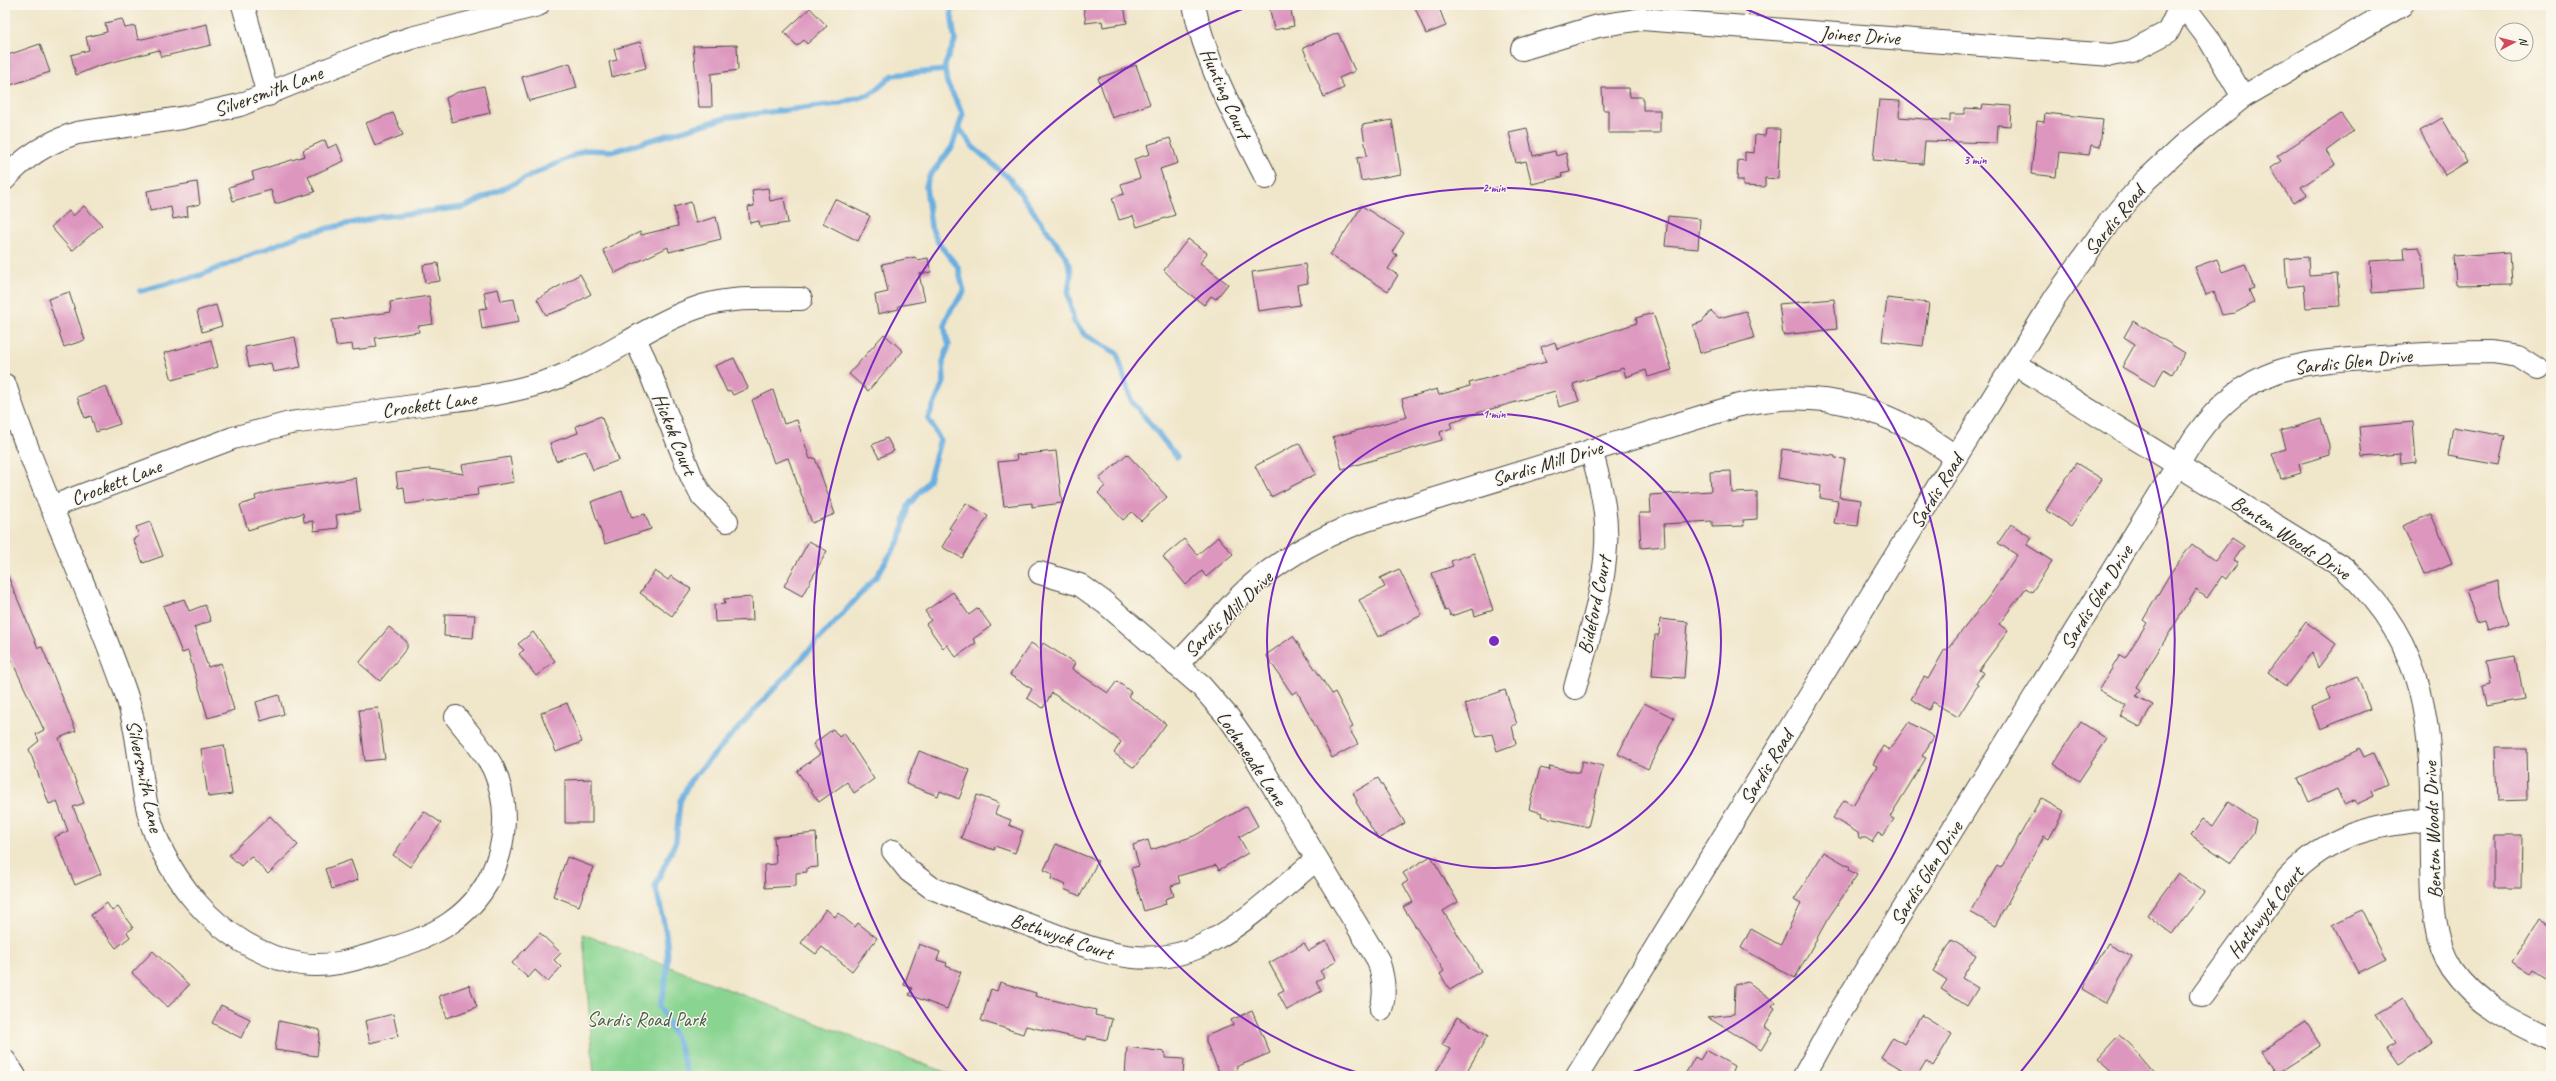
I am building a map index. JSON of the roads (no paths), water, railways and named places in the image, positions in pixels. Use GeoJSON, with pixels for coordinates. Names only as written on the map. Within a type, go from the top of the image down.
{"type":"FeatureCollection","features":[{"type":"Feature","properties":{"kind":"street"},"geometry":{"type":"LineString","coordinates":[[243,5],[268,95]]}},
{"type":"Feature","properties":{"kind":"street","name":"Silversmith Lane"},"geometry":{"type":"LineString","coordinates":[[5,179],[18,164],[34,152],[64,137],[77,133],[204,114],[268,95],[382,48],[538,5]]}},
{"type":"Feature","properties":{"kind":"street","name":"Hunting Court"},"geometry":{"type":"LineString","coordinates":[[1194,5],[1209,60],[1266,178]]}},
{"type":"Feature","properties":{"kind":"street"},"geometry":{"type":"LineString","coordinates":[[2182,5],[2209,39],[2243,97]]}},
{"type":"Feature","properties":{"kind":"street","name":"Joines Drive"},"geometry":{"type":"LineString","coordinates":[[1522,49],[1598,26],[1642,19],[2110,55],[2132,51],[2168,32],[2182,5]]}},
{"type":"Feature","properties":{"kind":"street","name":"Sardis Road"},"geometry":{"type":"LineString","coordinates":[[1577,1076],[2055,298],[2107,225],[2127,201],[2188,140],[2243,97],[2402,5]]}},
{"type":"Feature","properties":{"kind":"street","name":"Crockett Lane"},"geometry":{"type":"LineString","coordinates":[[51,507],[233,438],[261,430],[290,423],[497,394],[538,384],[566,374],[687,312],[729,300],[801,299]]}},
{"type":"Feature","properties":{"kind":"street","name":"Hickok Court"},"geometry":{"type":"LineString","coordinates":[[635,339],[645,360],[692,478],[702,496],[727,521]]}},
{"type":"Feature","properties":{"kind":"street","name":"Sardis Glen Drive"},"geometry":{"type":"LineString","coordinates":[[1804,1076],[1836,1018],[2178,465],[2207,421],[2223,404],[2257,380],[2292,366],[2316,361],[2492,352],[2518,356],[2538,369]]}},
{"type":"Feature","properties":{"kind":"street","name":"Benton Woods Drive"},"geometry":{"type":"LineString","coordinates":[[2015,364],[2344,568],[2361,583],[2388,618],[2403,643],[2421,689],[2429,735],[2433,896],[2438,933],[2452,968],[2481,1002],[2511,1021],[2551,1040]]}},
{"type":"Feature","properties":{"kind":"street","name":"Silversmith Lane"},"geometry":{"type":"LineString","coordinates":[[5,384],[26,444],[125,691],[139,741],[148,812],[157,839],[179,880],[196,902],[214,921],[259,950],[281,959],[300,964],[319,965],[354,960],[437,932],[453,922],[481,894],[497,861],[504,825],[502,794],[493,769],[456,717]]}},
{"type":"Feature","properties":{"kind":"street","name":"Sardis Mill Drive"},"geometry":{"type":"LineString","coordinates":[[1176,665],[1239,598],[1297,552],[1322,538],[1367,520],[1736,406],[1787,397],[1837,400],[1871,409],[1901,422],[1930,438],[1956,457]]}},
{"type":"Feature","properties":{"kind":"street","name":"Bideford Court"},"geometry":{"type":"LineString","coordinates":[[1575,688],[1600,592],[1607,544],[1603,500],[1592,450]]}},
{"type":"Feature","properties":{"kind":"street","name":"Lochmeade Lane"},"geometry":{"type":"LineString","coordinates":[[1040,573],[1080,585],[1104,603],[1202,686],[1229,718],[1378,960],[1382,971],[1383,986],[1381,1009]]}},
{"type":"Feature","properties":{"kind":"street","name":"Hathwyck Court"},"geometry":{"type":"LineString","coordinates":[[2202,996],[2287,879],[2302,862],[2336,840],[2360,830],[2387,824],[2431,819]]}},
{"type":"Feature","properties":{"kind":"street","name":"Bethwyck Court"},"geometry":{"type":"LineString","coordinates":[[893,851],[910,871],[932,888],[1106,954],[1144,958],[1187,952],[1212,941],[1255,910],[1317,859]]}},
{"type":"Feature","properties":{"kind":"street"},"geometry":{"type":"LineString","coordinates":[[5,1061],[15,1076]]}},
{"type":"Feature","properties":{"kind":"waterway"},"geometry":{"type":"LineString","coordinates":[[688,1076],[679,1045],[660,1006],[667,973],[668,959],[666,932],[655,886],[676,841],[680,801],[690,781],[876,577],[900,539],[908,506],[929,480],[940,440],[928,418],[944,382],[943,362],[949,345],[946,336],[945,322],[950,311],[964,292],[958,267],[939,244],[931,227],[926,186],[929,177],[952,147],[963,114],[947,83],[945,65],[955,41],[951,11],[960,5],[971,5]]}},
{"type":"Feature","properties":{"kind":"waterway"},"geometry":{"type":"LineString","coordinates":[[140,291],[201,275],[303,234],[378,217],[464,207],[585,150],[614,151],[729,117],[837,104],[871,94],[893,75],[945,70]]}},
{"type":"Feature","properties":{"kind":"waterway"},"geometry":{"type":"LineString","coordinates":[[960,129],[973,147],[1010,179],[1067,258],[1071,273],[1068,294],[1074,322],[1085,335],[1117,353],[1131,400],[1177,457]]}},
{"type":"Feature","properties":{"kind":"park label","name":"Sardis Road Park"},"geometry":{"type":"Point","coordinates":[646,1019]}}]}
